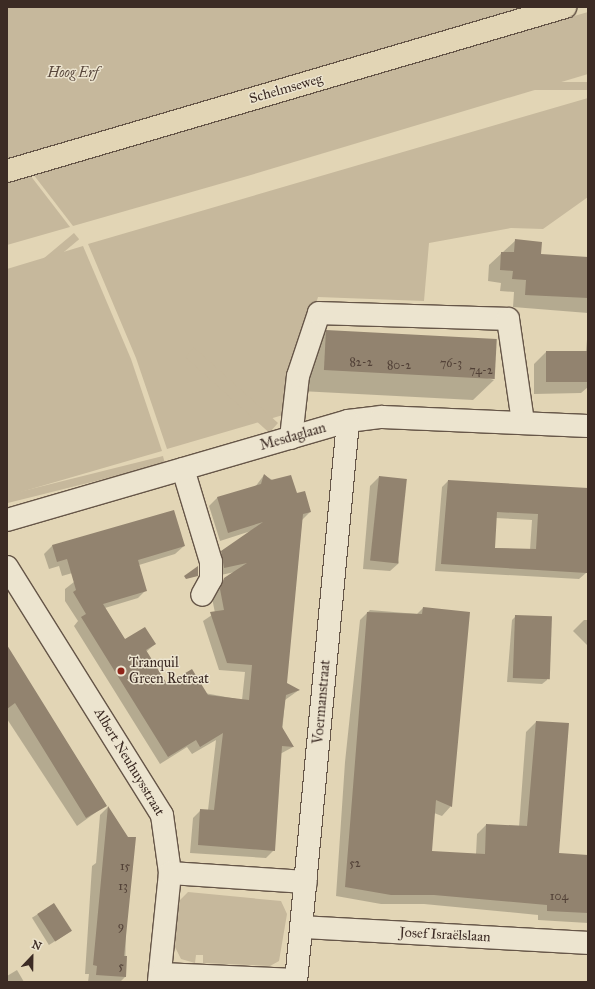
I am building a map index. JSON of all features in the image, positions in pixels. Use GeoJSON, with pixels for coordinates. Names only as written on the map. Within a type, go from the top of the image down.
{"type":"FeatureCollection","features":[{"type":"Feature","properties":{"kind":"main road","name":"Schelmseweg"},"geometry":{"type":"LineString","coordinates":[[7,171],[565,7]]}},
{"type":"Feature","properties":{"kind":"street"},"geometry":{"type":"LineString","coordinates":[[290,438],[298,376],[319,313],[508,319],[523,422]]}},
{"type":"Feature","properties":{"kind":"street","name":"Mesdaglaan"},"geometry":{"type":"LineString","coordinates":[[7,520],[348,421],[382,417],[588,426]]}},
{"type":"Feature","properties":{"kind":"street","name":"Voermanstraat"},"geometry":{"type":"LineString","coordinates":[[296,981],[348,421]]}},
{"type":"Feature","properties":{"kind":"street"},"geometry":{"type":"LineString","coordinates":[[183,469],[211,562],[211,579],[202,595]]}},
{"type":"Feature","properties":{"kind":"street","name":"Albert Neuhuysstraat"},"geometry":{"type":"LineString","coordinates":[[7,567],[156,802],[167,828],[170,873],[160,978]]}},
{"type":"Feature","properties":{"kind":"street"},"geometry":{"type":"LineString","coordinates":[[170,873],[306,882]]}},
{"type":"Feature","properties":{"kind":"street","name":"Josef Israëlslaan"},"geometry":{"type":"LineString","coordinates":[[302,927],[588,943]]}},
{"type":"Feature","properties":{"kind":"street"},"geometry":{"type":"LineString","coordinates":[[160,978],[296,981]]}},
{"type":"Feature","properties":{"kind":"green space","name":"Hoog Erf"},"geometry":{"type":"Polygon","coordinates":[[[7,7],[528,7],[7,159],[7,7]]]}},
{"type":"Feature","properties":{"kind":"green space"},"geometry":{"type":"Polygon","coordinates":[[[588,12],[588,74],[244,177],[73,226],[33,174],[588,12]]]}},
{"type":"Feature","properties":{"kind":"green space"},"geometry":{"type":"Polygon","coordinates":[[[57,82],[588,82],[588,90],[57,90],[57,82]]]}},
{"type":"Feature","properties":{"kind":"green space"},"geometry":{"type":"Polygon","coordinates":[[[588,98],[588,197],[543,229],[511,228],[429,243],[424,301],[318,297],[283,415],[167,449],[136,358],[88,244],[588,98]]]}},
{"type":"Feature","properties":{"kind":"green space"},"geometry":{"type":"Polygon","coordinates":[[[30,175],[70,227],[7,245],[7,181],[30,175]]]}},
{"type":"Feature","properties":{"kind":"green space"},"geometry":{"type":"Polygon","coordinates":[[[74,233],[79,239],[26,284],[20,278],[74,233]]]}},
{"type":"Feature","properties":{"kind":"green space"},"geometry":{"type":"Polygon","coordinates":[[[83,246],[131,359],[162,451],[7,496],[7,269],[83,246]]]}},
{"type":"Feature","properties":{"kind":"green space"},"geometry":{"type":"Polygon","coordinates":[[[194,347],[278,423],[269,433],[185,357],[194,347]]]}},
{"type":"Feature","properties":{"kind":"green space"},"geometry":{"type":"Polygon","coordinates":[[[163,456],[165,464],[7,503],[7,495],[163,456]]]}},
{"type":"Feature","properties":{"kind":"green space"},"geometry":{"type":"Polygon","coordinates":[[[188,892],[281,901],[287,914],[279,961],[270,966],[203,963],[203,955],[196,955],[195,963],[181,959],[175,947],[178,902],[188,892]]]}},
{"type":"Feature","properties":{"kind":"building"},"geometry":{"type":"Polygon","coordinates":[[[515,239],[542,242],[541,254],[588,257],[588,298],[525,295],[526,280],[512,279],[513,271],[500,270],[501,252],[514,252],[515,239]]]}},
{"type":"Feature","properties":{"kind":"building"},"geometry":{"type":"Polygon","coordinates":[[[326,330],[497,339],[495,379],[324,370],[326,330]]]}},
{"type":"Feature","properties":{"kind":"building"},"geometry":{"type":"Polygon","coordinates":[[[546,351],[588,351],[588,382],[546,382],[546,351]]]}},
{"type":"Feature","properties":{"kind":"building"},"geometry":{"type":"Polygon","coordinates":[[[264,474],[271,480],[291,475],[297,493],[305,491],[311,512],[303,514],[287,683],[300,690],[286,695],[282,727],[294,747],[282,746],[275,851],[198,845],[200,809],[214,810],[223,733],[200,747],[196,740],[168,757],[81,617],[86,614],[73,592],[76,590],[67,559],[57,562],[52,545],[174,510],[185,546],[138,560],[147,591],[103,604],[125,639],[145,627],[156,644],[146,650],[167,684],[192,669],[208,695],[249,700],[252,665],[227,663],[210,612],[224,610],[220,589],[224,578],[247,563],[224,568],[221,551],[263,522],[228,533],[217,497],[261,484],[264,474]]]}},
{"type":"Feature","properties":{"kind":"building"},"geometry":{"type":"Polygon","coordinates":[[[379,476],[407,479],[398,563],[370,561],[379,476]]]}},
{"type":"Feature","properties":{"kind":"building"},"geometry":{"type":"Polygon","coordinates":[[[448,480],[588,488],[587,573],[441,564],[448,480]],[[497,512],[495,548],[536,549],[538,514],[497,512]]]}},
{"type":"Feature","properties":{"kind":"building"},"geometry":{"type":"Polygon","coordinates":[[[198,566],[198,576],[186,579],[184,576],[198,566]]]}},
{"type":"Feature","properties":{"kind":"building"},"geometry":{"type":"Polygon","coordinates":[[[423,607],[470,612],[452,807],[436,800],[432,851],[485,854],[486,824],[527,826],[536,721],[569,723],[559,853],[588,855],[588,913],[547,911],[547,905],[434,895],[391,895],[345,887],[367,612],[422,614],[423,607]]]}},
{"type":"Feature","properties":{"kind":"building"},"geometry":{"type":"Polygon","coordinates":[[[515,615],[552,616],[550,679],[513,678],[515,615]]]}},
{"type":"Feature","properties":{"kind":"building"},"geometry":{"type":"Polygon","coordinates":[[[7,645],[107,806],[86,818],[15,703],[7,709],[7,645]]]}},
{"type":"Feature","properties":{"kind":"building"},"geometry":{"type":"Polygon","coordinates":[[[108,806],[128,837],[136,837],[124,956],[127,956],[126,977],[96,975],[97,966],[93,965],[108,806]]]}},
{"type":"Feature","properties":{"kind":"building"},"geometry":{"type":"Polygon","coordinates":[[[54,903],[72,931],[55,942],[37,914],[54,903]]]}},
{"type":"Feature","properties":{"kind":"place","name":"Tranquil Green Retreat"},"geometry":{"type":"Point","coordinates":[121,671]}}]}
